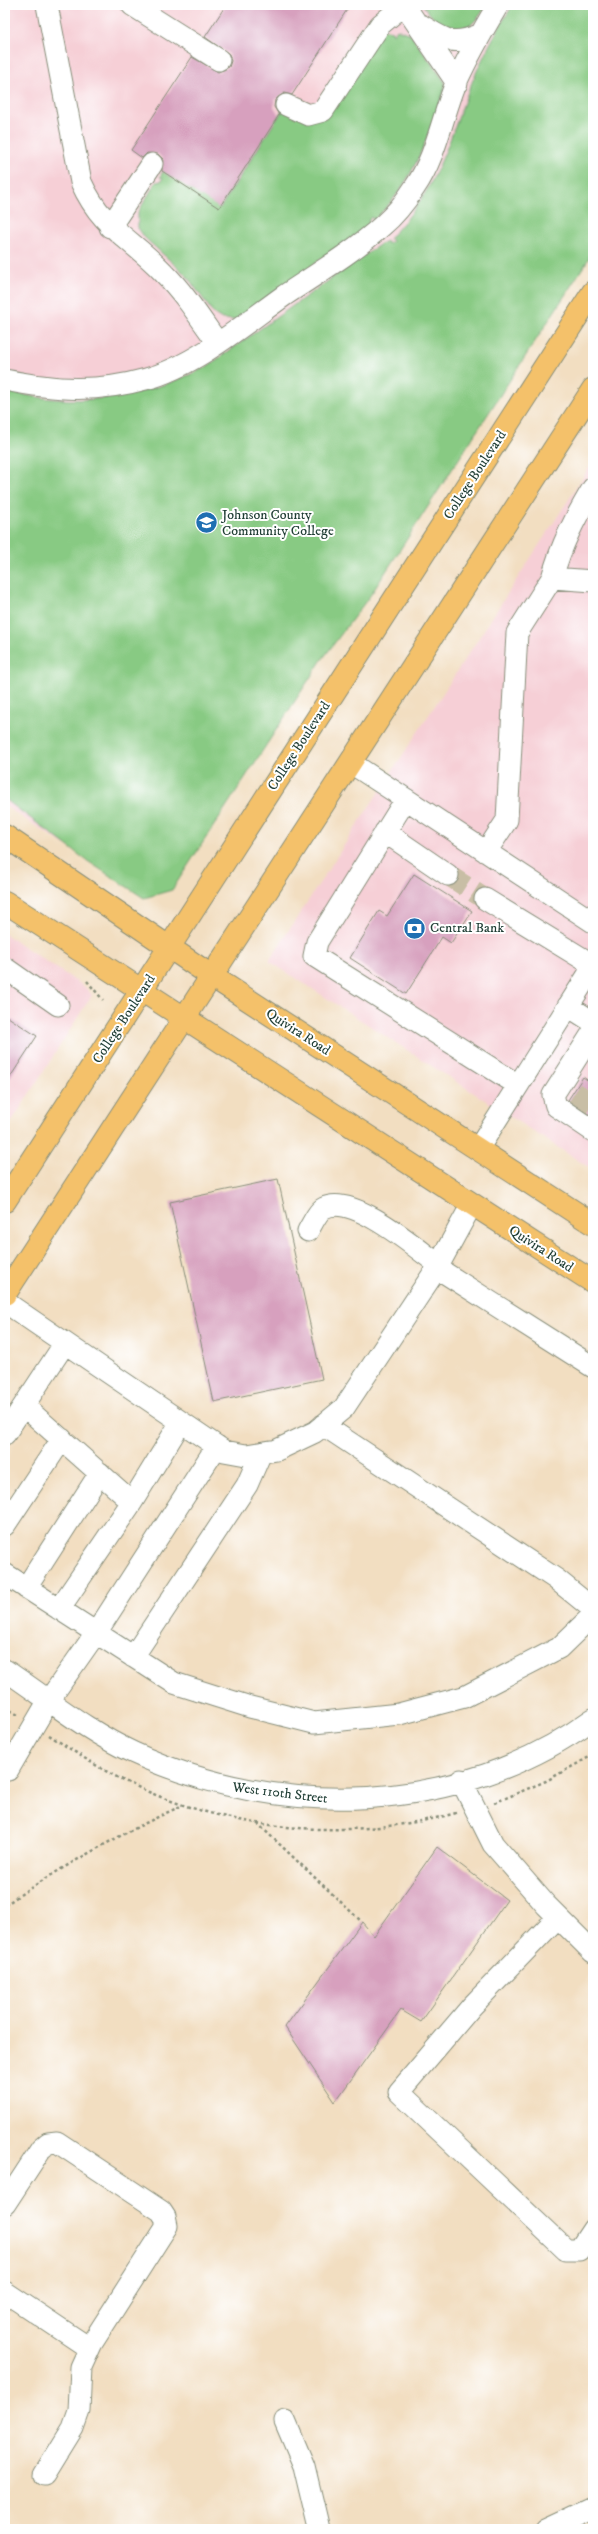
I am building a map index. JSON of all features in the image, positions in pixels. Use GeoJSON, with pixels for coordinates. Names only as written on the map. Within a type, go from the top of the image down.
{"type":"FeatureCollection","features":[{"type":"Feature","properties":{"kind":"main road","name":"College Boulevard"},"geometry":{"type":"LineString","coordinates":[[5,1201],[142,992],[593,292]]}},
{"type":"Feature","properties":{"kind":"main road"},"geometry":{"type":"LineString","coordinates":[[5,1294],[183,1019],[213,977],[593,389]]}},
{"type":"Feature","properties":{"kind":"main road","name":"Quivira Road"},"geometry":{"type":"LineString","coordinates":[[5,836],[213,977],[593,1224]]}},
{"type":"Feature","properties":{"kind":"main road","name":"Quivira Road"},"geometry":{"type":"LineString","coordinates":[[5,902],[183,1019],[593,1282]]}},
{"type":"Feature","properties":{"kind":"street"},"geometry":{"type":"LineString","coordinates":[[47,5],[82,182],[90,202],[110,226],[161,270],[178,288],[217,342]]}},
{"type":"Feature","properties":{"kind":"street"},"geometry":{"type":"LineString","coordinates":[[132,5],[219,60]]}},
{"type":"Feature","properties":{"kind":"street"},"geometry":{"type":"LineString","coordinates":[[286,105],[308,115],[323,111],[380,25],[404,5],[418,23],[457,83]]}},
{"type":"Feature","properties":{"kind":"street"},"geometry":{"type":"LineString","coordinates":[[5,380],[42,387],[79,390],[113,387],[148,378],[179,366],[217,342],[362,242],[400,208],[416,186],[430,156],[457,83],[479,35],[498,5]]}},
{"type":"Feature","properties":{"kind":"street"},"geometry":{"type":"LineString","coordinates":[[418,23],[443,39],[461,42],[479,35]]}},
{"type":"Feature","properties":{"kind":"street"},"geometry":{"type":"LineString","coordinates":[[110,226],[152,164]]}},
{"type":"Feature","properties":{"kind":"street"},"geometry":{"type":"LineString","coordinates":[[486,852],[506,820],[517,633],[552,578],[570,525],[593,488]]}},
{"type":"Feature","properties":{"kind":"street"},"geometry":{"type":"LineString","coordinates":[[552,578],[593,581]]}},
{"type":"Feature","properties":{"kind":"street"},"geometry":{"type":"LineString","coordinates":[[351,763],[593,922]]}},
{"type":"Feature","properties":{"kind":"street"},"geometry":{"type":"LineString","coordinates":[[406,799],[317,942],[314,956],[518,1085]]}},
{"type":"Feature","properties":{"kind":"street"},"geometry":{"type":"LineString","coordinates":[[385,832],[448,875]]}},
{"type":"Feature","properties":{"kind":"street"},"geometry":{"type":"LineString","coordinates":[[478,1149],[593,966],[485,899]]}},
{"type":"Feature","properties":{"kind":"street"},"geometry":{"type":"LineString","coordinates":[[5,968],[58,1005]]}},
{"type":"Feature","properties":{"kind":"street"},"geometry":{"type":"LineString","coordinates":[[568,1006],[593,1022]]}},
{"type":"Feature","properties":{"kind":"street"},"geometry":{"type":"LineString","coordinates":[[584,1121],[556,1106],[553,1095],[593,1032]]}},
{"type":"Feature","properties":{"kind":"street"},"geometry":{"type":"LineString","coordinates":[[308,1230],[323,1208],[337,1204],[352,1207],[397,1235],[438,1266],[593,1367]]}},
{"type":"Feature","properties":{"kind":"street"},"geometry":{"type":"LineString","coordinates":[[5,1302],[224,1451],[246,1455],[277,1450],[315,1432],[344,1408],[438,1266],[472,1204]]}},
{"type":"Feature","properties":{"kind":"street"},"geometry":{"type":"LineString","coordinates":[[5,1434],[65,1343]]}},
{"type":"Feature","properties":{"kind":"street"},"geometry":{"type":"LineString","coordinates":[[24,1406],[132,1502]]}},
{"type":"Feature","properties":{"kind":"street"},"geometry":{"type":"LineString","coordinates":[[59,1609],[132,1502],[181,1422]]}},
{"type":"Feature","properties":{"kind":"street"},"geometry":{"type":"LineString","coordinates":[[323,1425],[556,1579],[593,1609]]}},
{"type":"Feature","properties":{"kind":"street"},"geometry":{"type":"LineString","coordinates":[[5,1525],[62,1439]]}},
{"type":"Feature","properties":{"kind":"street"},"geometry":{"type":"LineString","coordinates":[[5,1768],[8,1770],[49,1700],[96,1633],[217,1446]]}},
{"type":"Feature","properties":{"kind":"street"},"geometry":{"type":"LineString","coordinates":[[133,1657],[246,1485],[260,1452]]}},
{"type":"Feature","properties":{"kind":"street"},"geometry":{"type":"LineString","coordinates":[[26,1588],[100,1473]]}},
{"type":"Feature","properties":{"kind":"street"},"geometry":{"type":"LineString","coordinates":[[5,1574],[174,1683],[250,1707],[314,1723],[399,1714],[464,1697],[559,1648],[593,1615]]}},
{"type":"Feature","properties":{"kind":"street","name":"West 110th Street"},"geometry":{"type":"LineString","coordinates":[[5,1670],[49,1700],[132,1752],[183,1774],[233,1788],[290,1798],[335,1800],[390,1797],[429,1790],[489,1773],[539,1752],[593,1719]]}},
{"type":"Feature","properties":{"kind":"street"},"geometry":{"type":"LineString","coordinates":[[462,1780],[493,1844],[558,1917],[593,1952]]}},
{"type":"Feature","properties":{"kind":"street"},"geometry":{"type":"LineString","coordinates":[[558,1917],[472,2006],[399,2092],[566,2250],[579,2250],[593,2229]]}},
{"type":"Feature","properties":{"kind":"street"},"geometry":{"type":"LineString","coordinates":[[5,2204],[41,2149],[48,2143],[57,2142],[161,2211],[166,2217],[167,2226],[89,2348],[80,2366],[79,2411],[73,2428],[44,2475]]}},
{"type":"Feature","properties":{"kind":"street"},"geometry":{"type":"LineString","coordinates":[[5,2292],[89,2348]]}},
{"type":"Feature","properties":{"kind":"street"},"geometry":{"type":"LineString","coordinates":[[286,2421],[304,2466],[319,2529]]}},
{"type":"Feature","properties":{"kind":"street"},"geometry":{"type":"LineString","coordinates":[[546,2529],[593,2507]]}},
{"type":"Feature","properties":{"kind":"path"},"geometry":{"type":"LineString","coordinates":[[83,978],[89,982],[103,1000]]}},
{"type":"Feature","properties":{"kind":"path"},"geometry":{"type":"LineString","coordinates":[[5,1707],[82,1757],[130,1784],[183,1805],[110,1840],[38,1882],[5,1905]]}},
{"type":"Feature","properties":{"kind":"path"},"geometry":{"type":"LineString","coordinates":[[257,1823],[362,1922]]}},
{"type":"Feature","properties":{"kind":"shaded area","name":"Johnson County Community College"},"geometry":{"type":"Polygon","coordinates":[[[5,5],[593,5],[144,897],[5,806],[5,5]]]}},
{"type":"Feature","properties":{"kind":"shaded area"},"geometry":{"type":"Polygon","coordinates":[[[593,462],[593,1170],[269,961],[593,462]]]}},
{"type":"Feature","properties":{"kind":"shaded area"},"geometry":{"type":"Polygon","coordinates":[[[5,934],[85,987],[92,995],[5,1132],[5,934]]]}},
{"type":"Feature","properties":{"kind":"green space"},"geometry":{"type":"Polygon","coordinates":[[[423,5],[487,5],[471,24],[463,29],[455,30],[447,28],[439,23],[431,16],[423,5]]]}},
{"type":"Feature","properties":{"kind":"green space","name":"Johnson County Community College"},"geometry":{"type":"Polygon","coordinates":[[[513,5],[593,5],[593,252],[372,593],[321,661],[172,890],[144,898],[86,860],[5,799],[5,390],[31,396],[82,400],[108,398],[133,393],[182,378],[206,367],[382,243],[386,241],[388,244],[392,241],[390,238],[407,219],[419,202],[438,168],[468,92],[488,47],[513,5]]]}},
{"type":"Feature","properties":{"kind":"green space"},"geometry":{"type":"Polygon","coordinates":[[[382,29],[392,31],[393,34],[397,29],[410,34],[445,82],[445,87],[425,142],[410,174],[388,205],[374,220],[372,217],[368,220],[370,223],[368,226],[235,320],[222,319],[214,314],[186,275],[145,238],[138,228],[138,212],[156,182],[161,181],[163,178],[160,177],[163,171],[220,208],[283,109],[311,115],[382,29]]]}},
{"type":"Feature","properties":{"kind":"building"},"geometry":{"type":"Polygon","coordinates":[[[226,5],[350,5],[292,95],[284,93],[275,100],[274,107],[279,115],[219,208],[162,171],[163,159],[158,154],[147,153],[142,158],[131,150],[192,57],[218,72],[229,67],[231,61],[229,54],[205,37],[226,5]]]}},
{"type":"Feature","properties":{"kind":"building","name":"Central Bank"},"geometry":{"type":"Polygon","coordinates":[[[414,874],[472,911],[451,943],[442,937],[406,994],[350,958],[379,911],[387,916],[414,874]]]}},
{"type":"Feature","properties":{"kind":"building"},"geometry":{"type":"Polygon","coordinates":[[[5,1015],[37,1036],[5,1085],[5,1015]]]}},
{"type":"Feature","properties":{"kind":"building"},"geometry":{"type":"Polygon","coordinates":[[[583,1077],[593,1084],[593,1117],[568,1100],[583,1077]]]}},
{"type":"Feature","properties":{"kind":"building"},"geometry":{"type":"Polygon","coordinates":[[[278,1179],[322,1379],[214,1402],[170,1202],[278,1179]]]}},
{"type":"Feature","properties":{"kind":"building"},"geometry":{"type":"Polygon","coordinates":[[[437,1847],[507,1900],[421,2022],[401,2010],[335,2102],[285,2027],[362,1922],[374,1936],[437,1847]]]}},
{"type":"Feature","properties":{"kind":"tunnel"},"geometry":{"type":"LineString","coordinates":[[448,875],[485,899]]}},
{"type":"Feature","properties":{"kind":"tunnel"},"geometry":{"type":"LineString","coordinates":[[578,1107],[593,1084]]}},
{"type":"Feature","properties":{"kind":"place","name":"Johnson County Community College"},"geometry":{"type":"Point","coordinates":[207,523]}},
{"type":"Feature","properties":{"kind":"place","name":"Central Bank"},"geometry":{"type":"Point","coordinates":[415,928]}}]}
